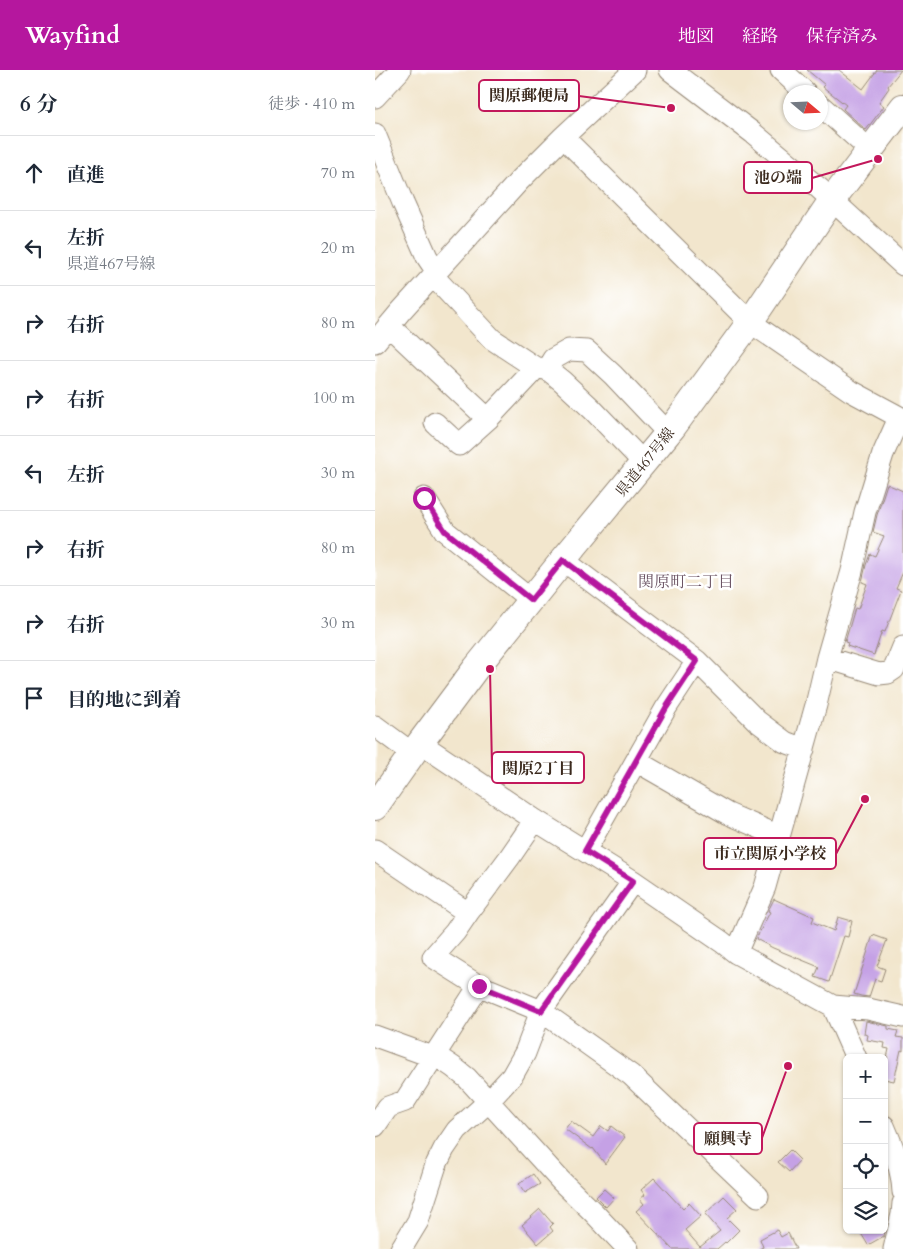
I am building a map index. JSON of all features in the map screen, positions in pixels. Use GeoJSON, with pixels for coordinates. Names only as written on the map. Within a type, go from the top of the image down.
{"type":"FeatureCollection","features":[{"type":"Feature","properties":{"kind":"main road","name":"県道467号線"},"geometry":{"type":"LineString","coordinates":[[375,807],[476,668],[668,433],[750,322],[832,200],[871,151],[900,119]]}},
{"type":"Feature","properties":{"kind":"street"},"geometry":{"type":"LineString","coordinates":[[375,97],[400,70]]}},
{"type":"Feature","properties":{"kind":"street"},"geometry":{"type":"LineString","coordinates":[[375,342],[520,180],[635,70]]}},
{"type":"Feature","properties":{"kind":"street"},"geometry":{"type":"LineString","coordinates":[[670,70],[753,133],[832,200],[903,265]]}},
{"type":"Feature","properties":{"kind":"street"},"geometry":{"type":"LineString","coordinates":[[781,70],[797,85]]}},
{"type":"Feature","properties":{"kind":"street"},"geometry":{"type":"LineString","coordinates":[[828,112],[871,151]]}},
{"type":"Feature","properties":{"kind":"street"},"geometry":{"type":"LineString","coordinates":[[375,134],[427,257],[437,273],[492,339],[562,381],[645,462]]}},
{"type":"Feature","properties":{"kind":"street"},"geometry":{"type":"LineString","coordinates":[[563,137],[750,322],[851,391],[901,419],[883,454],[865,512],[852,571],[765,887],[736,953]]}},
{"type":"Feature","properties":{"kind":"street"},"geometry":{"type":"LineString","coordinates":[[389,326],[488,419]]}},
{"type":"Feature","properties":{"kind":"street"},"geometry":{"type":"LineString","coordinates":[[435,423],[459,446],[541,369],[553,359],[569,350],[587,351],[613,375],[668,433]]}},
{"type":"Feature","properties":{"kind":"street"},"geometry":{"type":"LineString","coordinates":[[424,498],[445,531],[531,600]]}},
{"type":"Feature","properties":{"kind":"street"},"geometry":{"type":"LineString","coordinates":[[563,560],[697,661],[757,720],[785,742],[804,749]]}},
{"type":"Feature","properties":{"kind":"street"},"geometry":{"type":"LineString","coordinates":[[827,658],[879,674],[888,673],[894,669],[903,647]]}},
{"type":"Feature","properties":{"kind":"street"},"geometry":{"type":"LineString","coordinates":[[585,851],[666,708],[697,661]]}},
{"type":"Feature","properties":{"kind":"street"},"geometry":{"type":"LineString","coordinates":[[375,726],[417,748],[633,881],[736,953],[833,1006],[868,1009],[903,1017]]}},
{"type":"Feature","properties":{"kind":"street"},"geometry":{"type":"LineString","coordinates":[[636,761],[728,814],[779,836]]}},
{"type":"Feature","properties":{"kind":"street"},"geometry":{"type":"LineString","coordinates":[[535,820],[509,858],[467,912],[455,932],[433,957],[479,986],[541,1011],[631,1075],[758,1196]]}},
{"type":"Feature","properties":{"kind":"street"},"geometry":{"type":"LineString","coordinates":[[375,850],[467,912]]}},
{"type":"Feature","properties":{"kind":"street"},"geometry":{"type":"LineString","coordinates":[[401,1249],[418,1220],[443,1149],[457,1130],[488,1102],[512,1076],[525,1053],[541,1011],[633,881]]}},
{"type":"Feature","properties":{"kind":"street"},"geometry":{"type":"LineString","coordinates":[[375,1126],[387,1107],[405,1101],[479,986]]}},
{"type":"Feature","properties":{"kind":"street"},"geometry":{"type":"LineString","coordinates":[[833,1006],[854,1054]]}},
{"type":"Feature","properties":{"kind":"street"},"geometry":{"type":"LineString","coordinates":[[375,1036],[444,1062],[467,1078],[561,1181],[628,1249]]}},
{"type":"Feature","properties":{"kind":"street"},"geometry":{"type":"LineString","coordinates":[[888,1136],[898,1163],[903,1192]]}},
{"type":"Feature","properties":{"kind":"street"},"geometry":{"type":"LineString","coordinates":[[894,1249],[903,1203]]}},
{"type":"Feature","properties":{"kind":"building"},"geometry":{"type":"Polygon","coordinates":[[[807,70],[839,70],[863,89],[877,70],[901,70],[888,86],[889,88],[879,102],[884,106],[866,130],[843,109],[846,105],[828,91],[828,85],[825,85],[807,70]]]}},
{"type":"Feature","properties":{"kind":"building"},"geometry":{"type":"Polygon","coordinates":[[[887,484],[903,491],[903,572],[896,588],[901,590],[885,632],[882,631],[874,655],[847,646],[848,643],[845,642],[855,608],[858,609],[867,584],[862,582],[870,554],[875,556],[884,536],[873,532],[887,484]]]}},
{"type":"Feature","properties":{"kind":"building"},"geometry":{"type":"Polygon","coordinates":[[[774,899],[814,917],[812,922],[834,931],[838,917],[852,921],[848,937],[844,936],[829,982],[815,977],[819,967],[756,939],[770,912],[768,911],[774,899]]]}},
{"type":"Feature","properties":{"kind":"building"},"geometry":{"type":"Polygon","coordinates":[[[873,935],[887,940],[877,966],[885,969],[881,981],[875,979],[869,997],[861,996],[854,994],[873,935]]]}},
{"type":"Feature","properties":{"kind":"building"},"geometry":{"type":"Polygon","coordinates":[[[866,1021],[888,1026],[888,1029],[898,1031],[896,1037],[903,1038],[903,1051],[901,1050],[894,1081],[888,1080],[889,1049],[884,1048],[885,1043],[867,1040],[868,1035],[864,1034],[866,1021]]]}},
{"type":"Feature","properties":{"kind":"building"},"geometry":{"type":"Polygon","coordinates":[[[571,1121],[593,1137],[601,1126],[608,1131],[611,1126],[625,1137],[605,1164],[593,1148],[565,1129],[571,1121]]]}},
{"type":"Feature","properties":{"kind":"building"},"geometry":{"type":"Polygon","coordinates":[[[790,1150],[800,1160],[789,1172],[778,1162],[790,1150]]]}},
{"type":"Feature","properties":{"kind":"building"},"geometry":{"type":"Polygon","coordinates":[[[533,1174],[540,1184],[525,1193],[519,1184],[533,1174]]]}},
{"type":"Feature","properties":{"kind":"building"},"geometry":{"type":"Polygon","coordinates":[[[654,1178],[683,1209],[689,1203],[701,1216],[685,1230],[700,1247],[720,1231],[705,1214],[724,1196],[737,1209],[727,1218],[739,1230],[717,1249],[672,1249],[636,1211],[644,1204],[640,1199],[645,1195],[641,1190],[654,1178]]]}},
{"type":"Feature","properties":{"kind":"building"},"geometry":{"type":"Polygon","coordinates":[[[604,1189],[614,1198],[606,1207],[596,1197],[604,1189]]]}},
{"type":"Feature","properties":{"kind":"building"},"geometry":{"type":"Polygon","coordinates":[[[540,1209],[553,1224],[550,1227],[553,1231],[538,1244],[522,1225],[540,1209]]]}},
{"type":"Feature","properties":{"kind":"building"},"geometry":{"type":"Polygon","coordinates":[[[777,1230],[781,1237],[788,1233],[796,1249],[759,1249],[763,1247],[760,1239],[777,1230]]]}},
{"type":"Feature","properties":{"kind":"building"},"geometry":{"type":"Polygon","coordinates":[[[861,1234],[884,1234],[884,1236],[868,1245],[861,1234]]]}},
{"type":"Feature","properties":{"kind":"place","name":"関原郵便局"},"geometry":{"type":"Point","coordinates":[671,108]}},
{"type":"Feature","properties":{"kind":"place","name":"池の端"},"geometry":{"type":"Point","coordinates":[878,159]}},
{"type":"Feature","properties":{"kind":"place","name":"関原2丁目"},"geometry":{"type":"Point","coordinates":[490,669]}},
{"type":"Feature","properties":{"kind":"place","name":"市立関原小学校"},"geometry":{"type":"Point","coordinates":[865,799]}},
{"type":"Feature","properties":{"kind":"place","name":"願興寺"},"geometry":{"type":"Point","coordinates":[788,1066]}},
{"type":"Feature","properties":{"kind":"district","name":"関原町二丁目"},"geometry":{"type":"Point","coordinates":[686,582]}},
{"type":"Feature","properties":{"kind":"route"},"geometry":{"type":"LineString","coordinates":[[424,498],[445,531],[531,600],[563,560],[697,661],[666,708],[585,851],[633,881],[541,1011],[479,986]]}}]}
